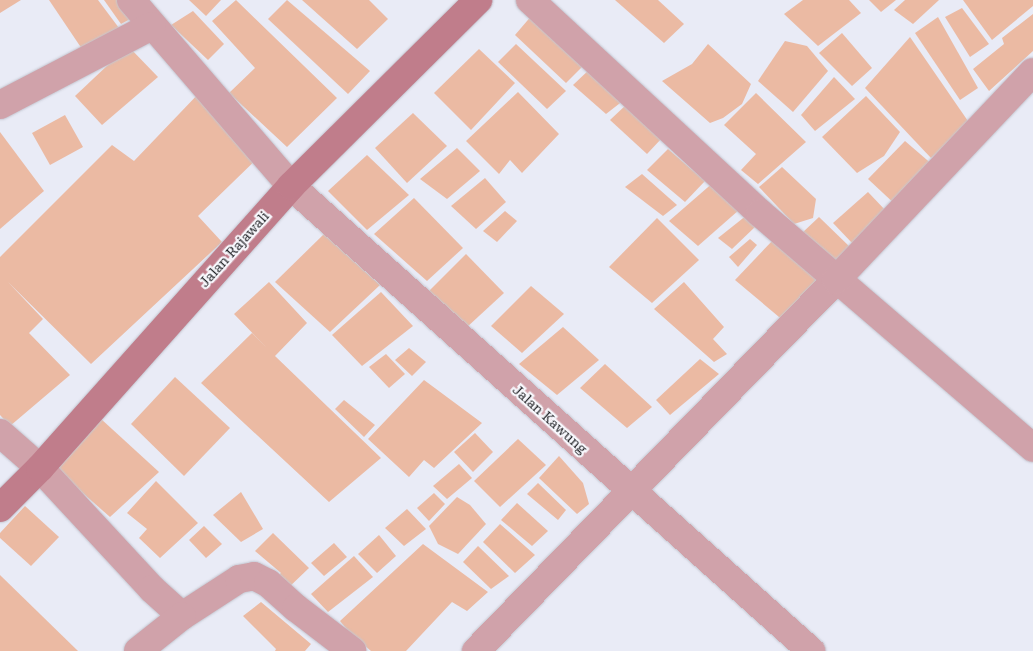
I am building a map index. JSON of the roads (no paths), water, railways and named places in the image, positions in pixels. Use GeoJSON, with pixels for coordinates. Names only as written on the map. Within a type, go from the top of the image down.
{"type":"FeatureCollection","features":[{"type":"Feature","properties":{"kind":"street","name":"Jalan Kawung"},"geometry":{"type":"LineString","coordinates":[[132,0],[152,26],[291,186],[811,651]]}},
{"type":"Feature","properties":{"kind":"street","name":"Jalan Rajawali"},"geometry":{"type":"LineString","coordinates":[[0,508],[40,468],[291,186],[478,0]]}},
{"type":"Feature","properties":{"kind":"street"},"geometry":{"type":"LineString","coordinates":[[530,0],[760,213],[1033,448]]}},
{"type":"Feature","properties":{"kind":"street"},"geometry":{"type":"LineString","coordinates":[[0,105],[152,26]]}},
{"type":"Feature","properties":{"kind":"street"},"geometry":{"type":"LineString","coordinates":[[476,651],[836,280],[1033,72]]}},
{"type":"Feature","properties":{"kind":"street"},"geometry":{"type":"LineString","coordinates":[[0,433],[40,468],[152,589],[182,616]]}},
{"type":"Feature","properties":{"kind":"street"},"geometry":{"type":"LineString","coordinates":[[138,651],[182,616],[239,579],[254,576],[268,583],[352,651]]}}]}
